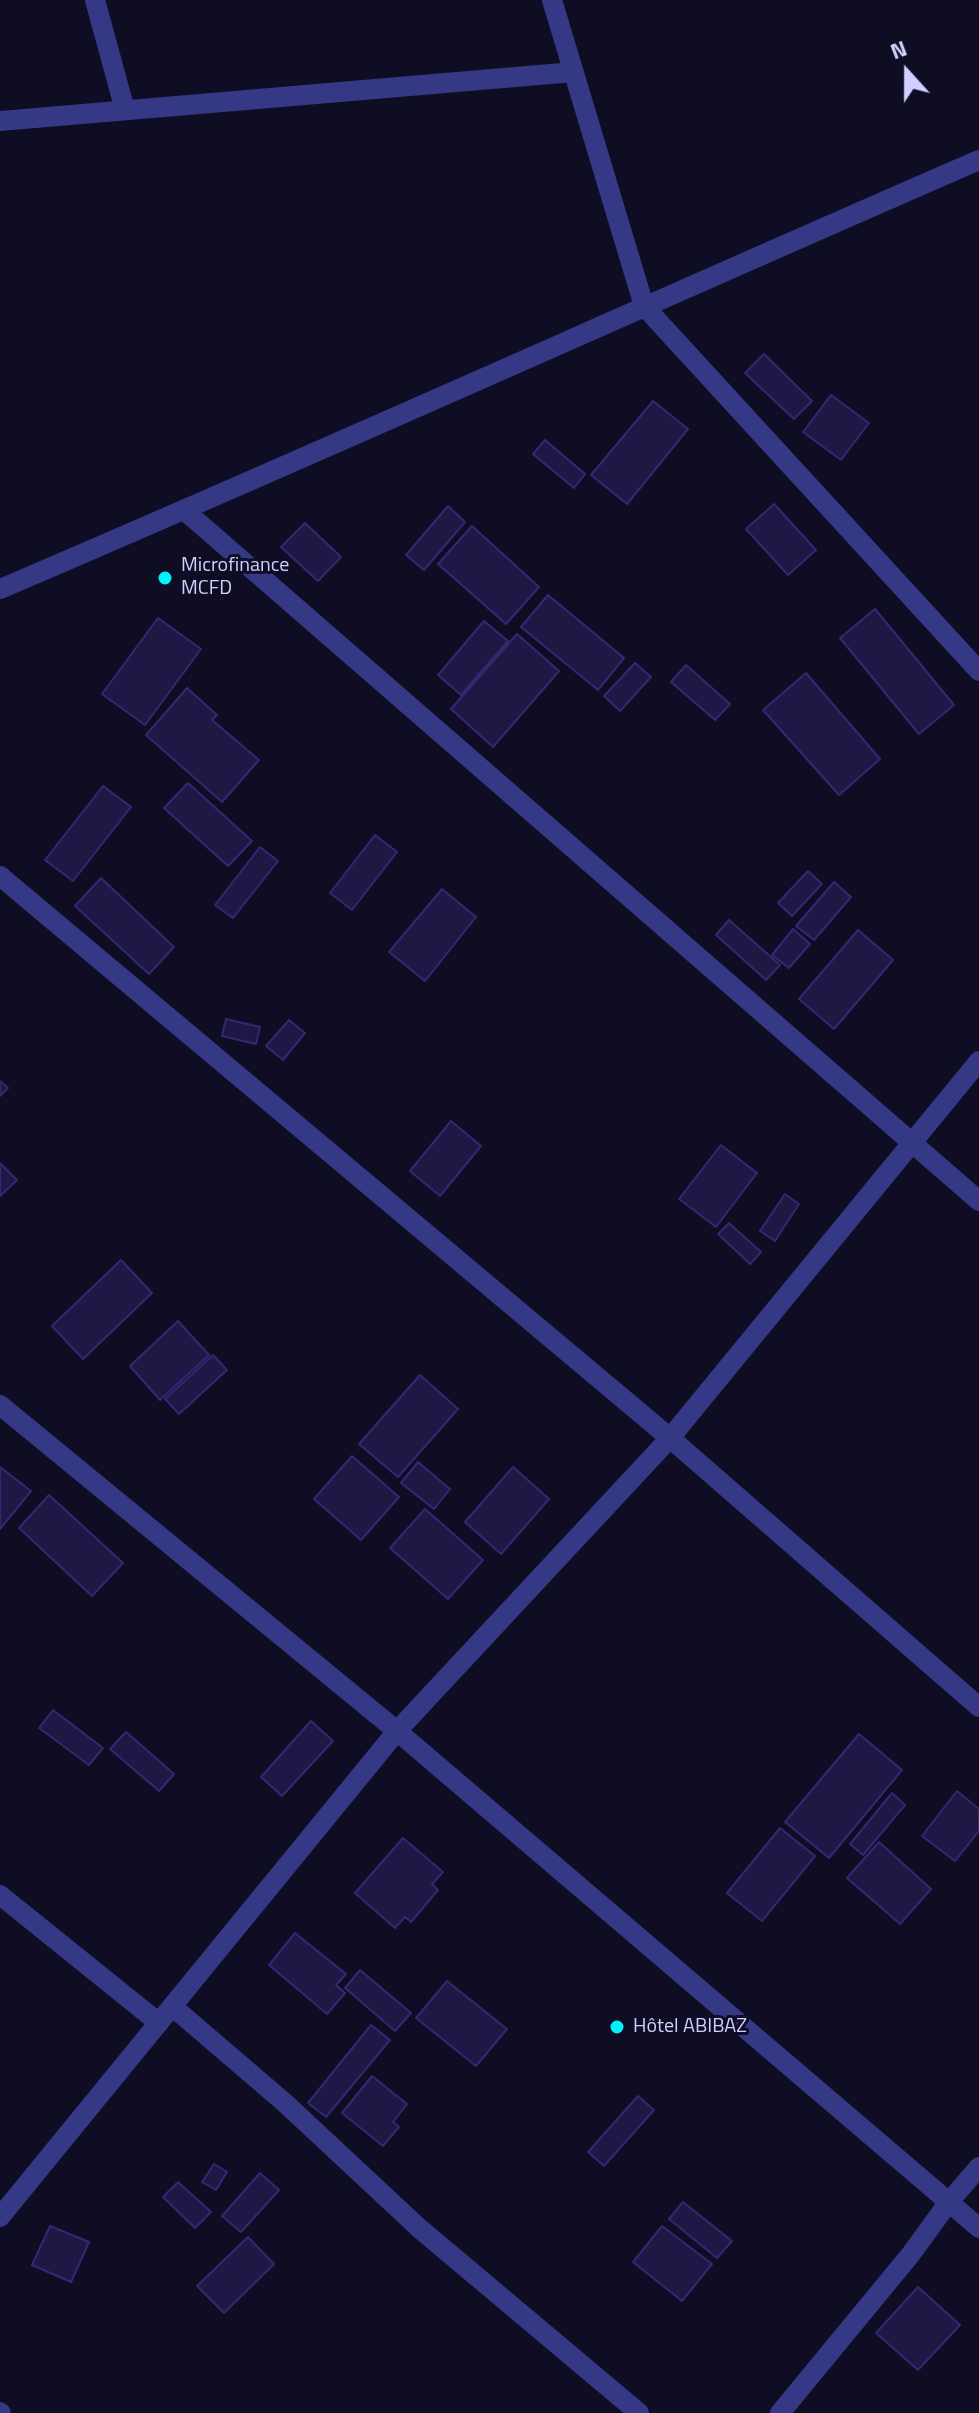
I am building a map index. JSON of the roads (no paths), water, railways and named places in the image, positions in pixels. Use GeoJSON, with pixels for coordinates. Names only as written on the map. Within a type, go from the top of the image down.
{"type":"FeatureCollection","features":[{"type":"Feature","properties":{"kind":"street"},"geometry":{"type":"LineString","coordinates":[[95,0],[125,110]]}},
{"type":"Feature","properties":{"kind":"street"},"geometry":{"type":"LineString","coordinates":[[552,0],[644,306],[979,671]]}},
{"type":"Feature","properties":{"kind":"street"},"geometry":{"type":"LineString","coordinates":[[0,121],[574,72]]}},
{"type":"Feature","properties":{"kind":"street"},"geometry":{"type":"LineString","coordinates":[[0,589],[979,160]]}},
{"type":"Feature","properties":{"kind":"street"},"geometry":{"type":"LineString","coordinates":[[184,510],[979,1201]]}},
{"type":"Feature","properties":{"kind":"street"},"geometry":{"type":"LineString","coordinates":[[0,876],[670,1438],[979,1707]]}},
{"type":"Feature","properties":{"kind":"street"},"geometry":{"type":"LineString","coordinates":[[0,2217],[397,1731],[670,1438],[979,1061]]}},
{"type":"Feature","properties":{"kind":"street"},"geometry":{"type":"LineString","coordinates":[[0,1405],[397,1731],[979,2228]]}},
{"type":"Feature","properties":{"kind":"street"},"geometry":{"type":"LineString","coordinates":[[0,1895],[159,2023]]}},
{"type":"Feature","properties":{"kind":"street"},"geometry":{"type":"LineString","coordinates":[[173,2007],[285,2103],[419,2228],[639,2413]]}},
{"type":"Feature","properties":{"kind":"street"},"geometry":{"type":"LineString","coordinates":[[780,2413],[979,2167]]}},
{"type":"Feature","properties":{"kind":"place","name":"Microfinance MCFD"},"geometry":{"type":"Point","coordinates":[165,578]}},
{"type":"Feature","properties":{"kind":"place","name":"Hôtel ABIBAZ"},"geometry":{"type":"Point","coordinates":[617,2027]}}]}
